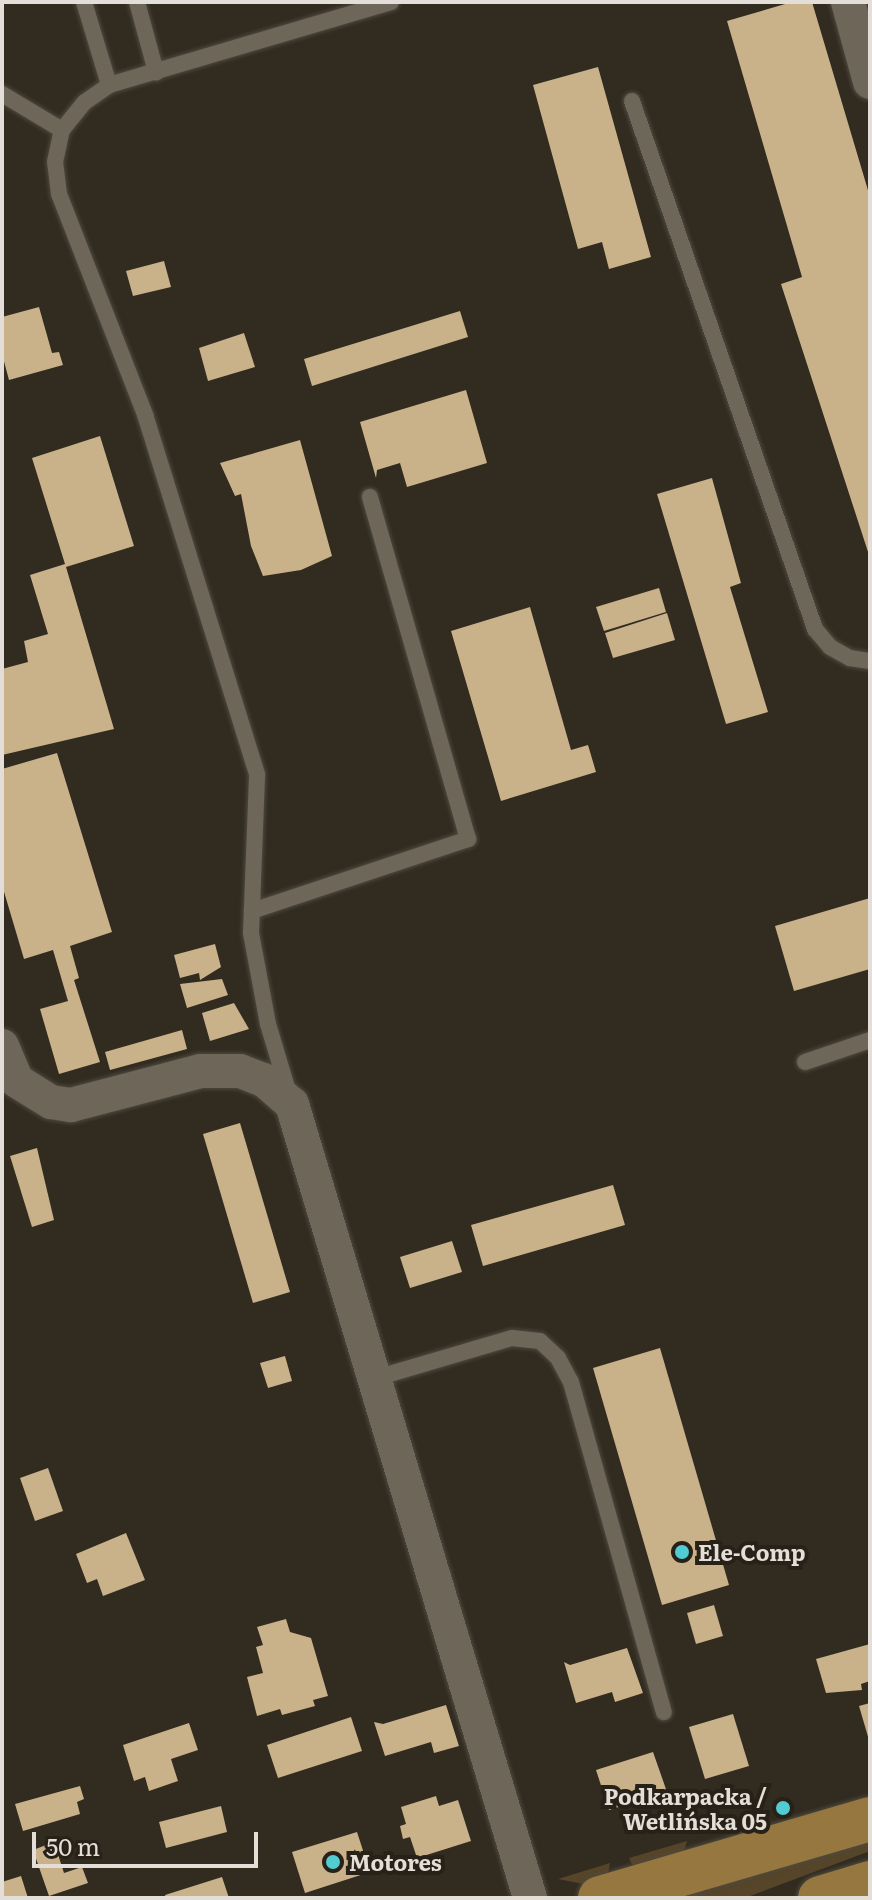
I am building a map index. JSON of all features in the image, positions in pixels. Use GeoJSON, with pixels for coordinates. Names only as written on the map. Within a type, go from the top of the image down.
{"type":"FeatureCollection","features":[{"type":"Feature","properties":{"kind":"main road"},"geometry":{"type":"LineString","coordinates":[[600,1898],[870,1819]]}},
{"type":"Feature","properties":{"kind":"main road"},"geometry":{"type":"LineString","coordinates":[[824,1897],[870,1883]]}},
{"type":"Feature","properties":{"kind":"street"},"geometry":{"type":"LineString","coordinates":[[848,2],[870,82]]}},
{"type":"Feature","properties":{"kind":"street"},"geometry":{"type":"LineString","coordinates":[[2,1046],[17,1081],[51,1102],[71,1105],[201,1071],[240,1071],[264,1080],[292,1104],[530,1898]]}},
{"type":"Feature","properties":{"kind":"lane"},"geometry":{"type":"LineString","coordinates":[[84,2],[109,85]]}},
{"type":"Feature","properties":{"kind":"lane"},"geometry":{"type":"LineString","coordinates":[[137,2],[156,72]]}},
{"type":"Feature","properties":{"kind":"lane"},"geometry":{"type":"LineString","coordinates":[[292,1104],[268,1024],[251,933],[257,774],[146,417],[59,194],[55,162],[62,130],[85,102],[109,85],[391,2]]}},
{"type":"Feature","properties":{"kind":"lane"},"geometry":{"type":"LineString","coordinates":[[2,94],[62,130]]}},
{"type":"Feature","properties":{"kind":"lane"},"geometry":{"type":"LineString","coordinates":[[632,101],[815,629],[830,647],[850,658],[870,661]]}},
{"type":"Feature","properties":{"kind":"lane"},"geometry":{"type":"LineString","coordinates":[[252,911],[468,839],[370,497]]}},
{"type":"Feature","properties":{"kind":"lane"},"geometry":{"type":"LineString","coordinates":[[805,1062],[870,1040]]}},
{"type":"Feature","properties":{"kind":"lane"},"geometry":{"type":"LineString","coordinates":[[376,1378],[512,1338],[540,1341],[558,1358],[571,1382],[664,1712]]}},
{"type":"Feature","properties":{"kind":"shaded area"},"geometry":{"type":"Polygon","coordinates":[[[870,1837],[870,1851],[745,1898],[660,1898],[870,1837]]]}},
{"type":"Feature","properties":{"kind":"shaded area"},"geometry":{"type":"Polygon","coordinates":[[[687,1841],[682,1859],[642,1870],[629,1858],[687,1841]]]}},
{"type":"Feature","properties":{"kind":"shaded area"},"geometry":{"type":"Polygon","coordinates":[[[610,1863],[607,1879],[588,1885],[558,1879],[610,1863]]]}},
{"type":"Feature","properties":{"kind":"building"},"geometry":{"type":"Polygon","coordinates":[[[792,2],[812,2],[870,197],[869,555],[781,284],[802,277],[727,21],[792,2]]]}},
{"type":"Feature","properties":{"kind":"building"},"geometry":{"type":"Polygon","coordinates":[[[598,67],[651,257],[609,269],[602,242],[578,249],[533,85],[598,67]]]}},
{"type":"Feature","properties":{"kind":"building"},"geometry":{"type":"Polygon","coordinates":[[[164,261],[171,287],[133,296],[126,271],[164,261]]]}},
{"type":"Feature","properties":{"kind":"building"},"geometry":{"type":"Polygon","coordinates":[[[39,307],[52,353],[59,352],[63,365],[9,380],[2,354],[2,317],[39,307]]]}},
{"type":"Feature","properties":{"kind":"building"},"geometry":{"type":"Polygon","coordinates":[[[460,311],[468,337],[312,386],[304,359],[460,311]]]}},
{"type":"Feature","properties":{"kind":"building"},"geometry":{"type":"Polygon","coordinates":[[[244,333],[255,367],[208,381],[199,348],[244,333]]]}},
{"type":"Feature","properties":{"kind":"building"},"geometry":{"type":"Polygon","coordinates":[[[466,390],[487,463],[407,487],[400,463],[377,470],[376,478],[360,422],[466,390]]]}},
{"type":"Feature","properties":{"kind":"building"},"geometry":{"type":"Polygon","coordinates":[[[100,436],[134,546],[66,567],[114,729],[2,755],[2,669],[28,662],[24,641],[48,634],[30,575],[65,564],[32,458],[100,436]]]}},
{"type":"Feature","properties":{"kind":"building"},"geometry":{"type":"Polygon","coordinates":[[[300,440],[332,556],[301,570],[263,576],[251,546],[241,494],[235,496],[220,463],[300,440]]]}},
{"type":"Feature","properties":{"kind":"building"},"geometry":{"type":"Polygon","coordinates":[[[712,478],[741,583],[730,587],[768,712],[726,724],[657,494],[712,478]]]}},
{"type":"Feature","properties":{"kind":"building"},"geometry":{"type":"Polygon","coordinates":[[[659,588],[666,612],[604,631],[596,607],[659,588]]]}},
{"type":"Feature","properties":{"kind":"building"},"geometry":{"type":"Polygon","coordinates":[[[530,607],[571,750],[588,745],[596,772],[501,801],[451,631],[530,607]]]}},
{"type":"Feature","properties":{"kind":"building"},"geometry":{"type":"Polygon","coordinates":[[[667,613],[675,640],[613,658],[605,633],[667,613]]]}},
{"type":"Feature","properties":{"kind":"building"},"geometry":{"type":"Polygon","coordinates":[[[57,753],[112,932],[70,946],[79,978],[74,980],[100,1062],[59,1074],[40,1009],[68,1001],[53,950],[24,959],[2,885],[2,769],[57,753]]]}},
{"type":"Feature","properties":{"kind":"building"},"geometry":{"type":"Polygon","coordinates":[[[870,898],[870,969],[794,991],[775,926],[870,898]]]}},
{"type":"Feature","properties":{"kind":"building"},"geometry":{"type":"Polygon","coordinates":[[[215,944],[221,967],[200,980],[199,973],[180,978],[174,955],[215,944]]]}},
{"type":"Feature","properties":{"kind":"building"},"geometry":{"type":"Polygon","coordinates":[[[222,979],[228,995],[187,1008],[180,984],[222,979]]]}},
{"type":"Feature","properties":{"kind":"building"},"geometry":{"type":"Polygon","coordinates":[[[234,1003],[249,1029],[210,1041],[202,1013],[234,1003]]]}},
{"type":"Feature","properties":{"kind":"building"},"geometry":{"type":"Polygon","coordinates":[[[182,1030],[187,1049],[110,1070],[105,1052],[182,1030]]]}},
{"type":"Feature","properties":{"kind":"building"},"geometry":{"type":"Polygon","coordinates":[[[240,1123],[290,1292],[253,1303],[203,1134],[240,1123]]]}},
{"type":"Feature","properties":{"kind":"building"},"geometry":{"type":"Polygon","coordinates":[[[37,1148],[54,1220],[32,1227],[10,1156],[37,1148]]]}},
{"type":"Feature","properties":{"kind":"building"},"geometry":{"type":"Polygon","coordinates":[[[613,1185],[625,1225],[483,1266],[471,1225],[613,1185]]]}},
{"type":"Feature","properties":{"kind":"building"},"geometry":{"type":"Polygon","coordinates":[[[452,1241],[462,1272],[410,1288],[400,1257],[452,1241]]]}},
{"type":"Feature","properties":{"kind":"building"},"geometry":{"type":"Polygon","coordinates":[[[660,1348],[729,1585],[662,1605],[593,1368],[660,1348]]]}},
{"type":"Feature","properties":{"kind":"building"},"geometry":{"type":"Polygon","coordinates":[[[285,1356],[292,1381],[268,1388],[260,1363],[285,1356]]]}},
{"type":"Feature","properties":{"kind":"building"},"geometry":{"type":"Polygon","coordinates":[[[48,1468],[63,1511],[35,1521],[20,1478],[48,1468]]]}},
{"type":"Feature","properties":{"kind":"building"},"geometry":{"type":"Polygon","coordinates":[[[126,1533],[145,1580],[103,1596],[97,1579],[87,1583],[76,1554],[126,1533]]]}},
{"type":"Feature","properties":{"kind":"building"},"geometry":{"type":"Polygon","coordinates":[[[714,1605],[723,1636],[696,1644],[687,1613],[714,1605]]]}},
{"type":"Feature","properties":{"kind":"building"},"geometry":{"type":"Polygon","coordinates":[[[286,1619],[290,1632],[311,1638],[328,1696],[313,1700],[315,1706],[282,1715],[280,1709],[257,1716],[247,1677],[263,1673],[256,1647],[263,1645],[257,1627],[286,1619]]]}},
{"type":"Feature","properties":{"kind":"building"},"geometry":{"type":"Polygon","coordinates":[[[870,1644],[870,1681],[861,1684],[862,1690],[826,1693],[816,1659],[870,1644]]]}},
{"type":"Feature","properties":{"kind":"building"},"geometry":{"type":"Polygon","coordinates":[[[627,1648],[643,1693],[615,1702],[612,1692],[576,1703],[564,1662],[570,1665],[627,1648]]]}},
{"type":"Feature","properties":{"kind":"building"},"geometry":{"type":"Polygon","coordinates":[[[870,1703],[870,1740],[869,1740],[859,1706],[870,1703]]]}},
{"type":"Feature","properties":{"kind":"building"},"geometry":{"type":"Polygon","coordinates":[[[446,1705],[459,1746],[434,1753],[431,1742],[385,1756],[374,1722],[383,1724],[446,1705]]]}},
{"type":"Feature","properties":{"kind":"building"},"geometry":{"type":"Polygon","coordinates":[[[733,1714],[749,1766],[705,1779],[689,1727],[733,1714]]]}},
{"type":"Feature","properties":{"kind":"building"},"geometry":{"type":"Polygon","coordinates":[[[351,1717],[362,1751],[278,1778],[267,1745],[351,1717]]]}},
{"type":"Feature","properties":{"kind":"building"},"geometry":{"type":"Polygon","coordinates":[[[189,1723],[198,1750],[171,1759],[178,1781],[149,1791],[145,1777],[134,1781],[123,1745],[189,1723]]]}},
{"type":"Feature","properties":{"kind":"building"},"geometry":{"type":"Polygon","coordinates":[[[653,1752],[667,1792],[609,1810],[596,1770],[653,1752]]]}},
{"type":"Feature","properties":{"kind":"building"},"geometry":{"type":"Polygon","coordinates":[[[80,1786],[84,1799],[77,1802],[80,1814],[23,1831],[15,1804],[80,1786]]]}},
{"type":"Feature","properties":{"kind":"building"},"geometry":{"type":"Polygon","coordinates":[[[436,1796],[439,1806],[458,1800],[471,1841],[417,1858],[410,1837],[403,1839],[400,1826],[406,1824],[401,1807],[436,1796]]]}},
{"type":"Feature","properties":{"kind":"building"},"geometry":{"type":"Polygon","coordinates":[[[221,1806],[227,1832],[166,1848],[159,1822],[221,1806]]]}},
{"type":"Feature","properties":{"kind":"building"},"geometry":{"type":"Polygon","coordinates":[[[357,1832],[370,1872],[305,1893],[292,1852],[357,1832]]]}},
{"type":"Feature","properties":{"kind":"building"},"geometry":{"type":"Polygon","coordinates":[[[54,1842],[64,1873],[82,1867],[88,1883],[49,1896],[33,1850],[54,1842]]]}},
{"type":"Feature","properties":{"kind":"building"},"geometry":{"type":"Polygon","coordinates":[[[21,1876],[28,1898],[2,1898],[2,1882],[21,1876]]]}},
{"type":"Feature","properties":{"kind":"building"},"geometry":{"type":"Polygon","coordinates":[[[222,1877],[229,1898],[166,1898],[165,1895],[222,1877]]]}},
{"type":"Feature","properties":{"kind":"place","name":"Ele-Comp"},"geometry":{"type":"Point","coordinates":[682,1552]}},
{"type":"Feature","properties":{"kind":"place","name":"Podkarpacka / Wetlińska 05"},"geometry":{"type":"Point","coordinates":[783,1808]}},
{"type":"Feature","properties":{"kind":"place","name":"Motores"},"geometry":{"type":"Point","coordinates":[333,1862]}}]}
